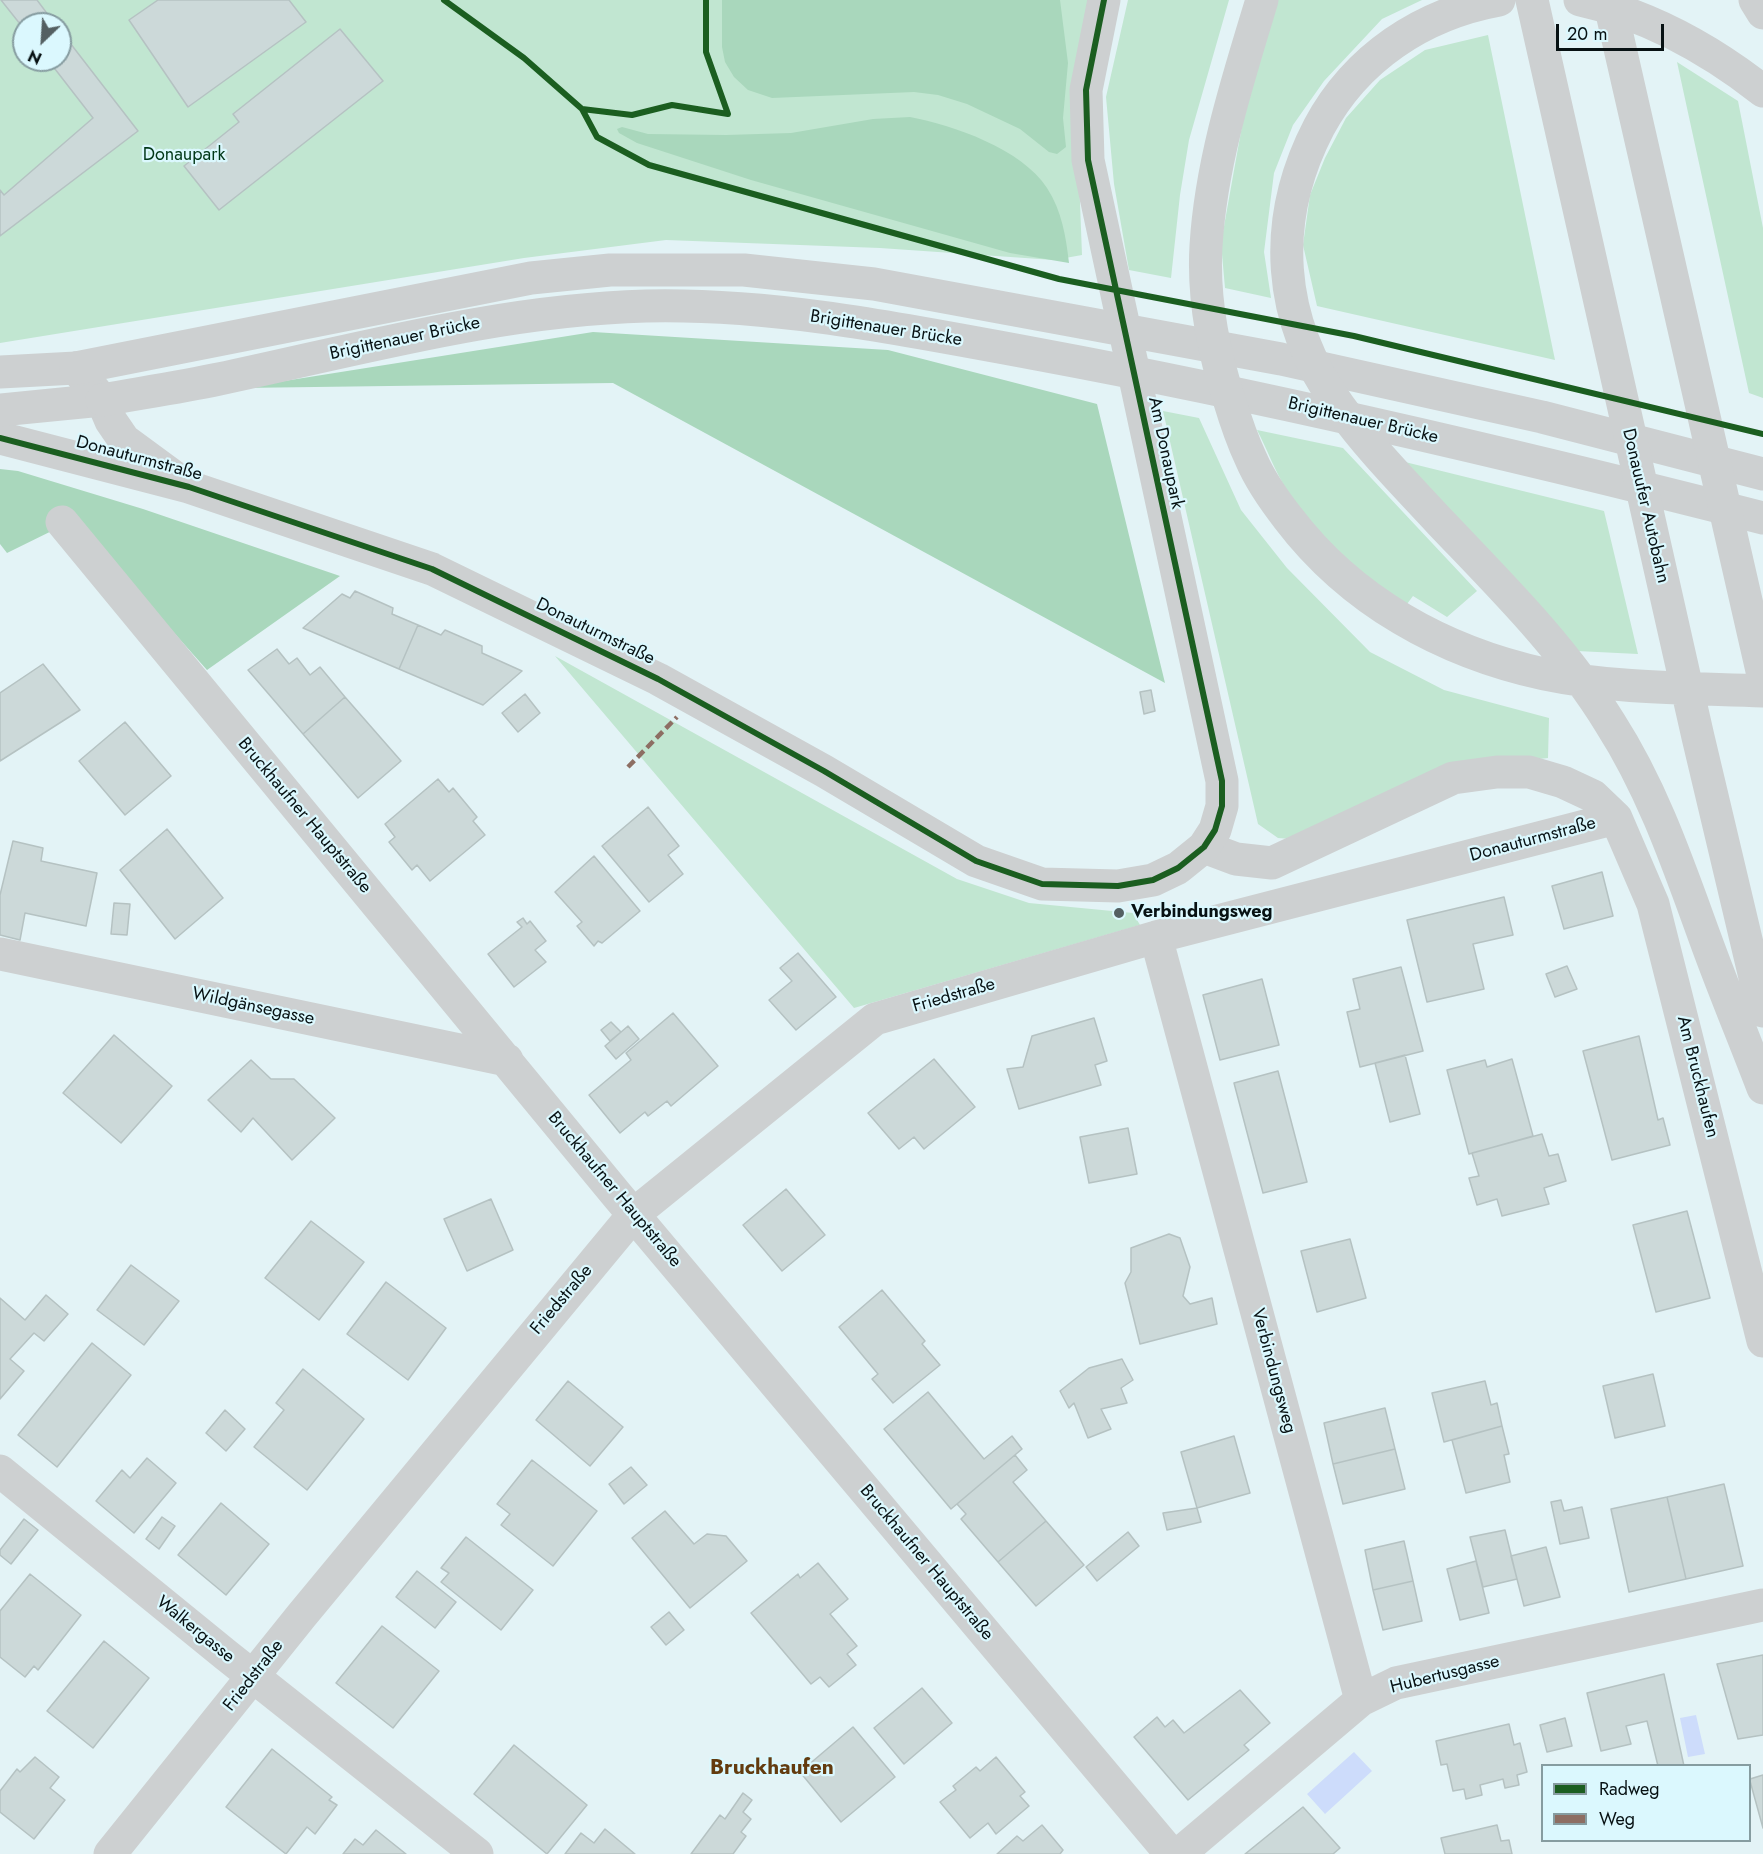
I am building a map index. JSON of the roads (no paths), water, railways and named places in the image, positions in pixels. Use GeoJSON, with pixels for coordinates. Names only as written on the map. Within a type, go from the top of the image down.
{"type":"FeatureCollection","features":[{"type":"Feature","properties":{"kind":"main road","name":"Am Donaupark"},"geometry":{"type":"LineString","coordinates":[[1104,0],[1086,90],[1088,160],[1222,781],[1222,806],[1215,830],[1204,847],[1178,868],[1153,880]]}},
{"type":"Feature","properties":{"kind":"main road"},"geometry":{"type":"LineString","coordinates":[[1262,0],[1225,130],[1212,194],[1206,246],[1206,288],[1221,377],[1251,461],[1275,501],[1305,541],[1339,575],[1369,599],[1430,635],[1498,662],[1545,674],[1650,685],[1763,691]]}},
{"type":"Feature","properties":{"kind":"main road"},"geometry":{"type":"LineString","coordinates":[[1499,0],[1445,14],[1404,35],[1377,54],[1345,86],[1325,116],[1306,153],[1287,221],[1285,256],[1297,320],[1321,377],[1357,430],[1515,601],[1587,688],[1610,722],[1658,812],[1763,1088]]}},
{"type":"Feature","properties":{"kind":"main road","name":"Donauufer Autobahn"},"geometry":{"type":"LineString","coordinates":[[1532,0],[1692,714],[1763,1011]]}},
{"type":"Feature","properties":{"kind":"main road"},"geometry":{"type":"LineString","coordinates":[[1580,0],[1619,8],[1661,25],[1704,50],[1763,91]]}},
{"type":"Feature","properties":{"kind":"main road"},"geometry":{"type":"LineString","coordinates":[[1609,0],[1763,675]]}},
{"type":"Feature","properties":{"kind":"main road"},"geometry":{"type":"LineString","coordinates":[[1755,0],[1763,13]]}},
{"type":"Feature","properties":{"kind":"main road","name":"Brigittenauer Brücke"},"geometry":{"type":"LineString","coordinates":[[0,372],[76,368],[255,335],[531,278],[610,270],[744,270],[874,284],[1281,359],[1542,417],[1763,474]]}},
{"type":"Feature","properties":{"kind":"main road","name":"Brigittenauer Brücke"},"geometry":{"type":"LineString","coordinates":[[0,411],[102,400],[213,380],[468,324],[543,313],[648,306],[745,309],[868,323],[1295,405],[1528,458],[1763,518]]}},
{"type":"Feature","properties":{"kind":"main road","name":"Donauturmstraße"},"geometry":{"type":"LineString","coordinates":[[76,368],[102,400],[111,421],[124,440],[189,487]]}},
{"type":"Feature","properties":{"kind":"main road","name":"Donauturmstraße"},"geometry":{"type":"LineString","coordinates":[[0,438],[189,487],[432,569],[658,679],[824,771],[976,861],[1042,884],[1118,886],[1153,880]]}},
{"type":"Feature","properties":{"kind":"main road","name":"Bruckhaufner Hauptstraße"},"geometry":{"type":"LineString","coordinates":[[62,522],[634,1214],[1171,1854]]}},
{"type":"Feature","properties":{"kind":"main road","name":"Donauturmstraße"},"geometry":{"type":"LineString","coordinates":[[1204,847],[1236,859],[1272,863],[1453,778],[1497,772],[1529,772],[1563,782],[1593,796],[1616,818]]}},
{"type":"Feature","properties":{"kind":"main road","name":"Donauturmstraße"},"geometry":{"type":"LineString","coordinates":[[1156,937],[1616,818]]}},
{"type":"Feature","properties":{"kind":"main road","name":"Am Bruckhaufen"},"geometry":{"type":"LineString","coordinates":[[1616,818],[1653,904],[1763,1341]]}},
{"type":"Feature","properties":{"kind":"main road","name":"Friedstraße"},"geometry":{"type":"LineString","coordinates":[[110,1854],[634,1214],[874,1019],[1156,937]]}},
{"type":"Feature","properties":{"kind":"main road","name":"Verbindungsweg"},"geometry":{"type":"LineString","coordinates":[[1156,937],[1361,1700]]}},
{"type":"Feature","properties":{"kind":"main road","name":"Wildgänsegasse"},"geometry":{"type":"LineString","coordinates":[[0,954],[507,1060]]}},
{"type":"Feature","properties":{"kind":"main road","name":"Walkergasse"},"geometry":{"type":"LineString","coordinates":[[0,1471],[477,1854]]}},
{"type":"Feature","properties":{"kind":"main road","name":"Hubertusgasse"},"geometry":{"type":"LineString","coordinates":[[1179,1854],[1361,1700],[1396,1683],[1763,1605]]}},
{"type":"Feature","properties":{"kind":"water"},"geometry":{"type":"Polygon","coordinates":[[[1696,1715],[1705,1754],[1688,1757],[1680,1718],[1696,1715]]]}},
{"type":"Feature","properties":{"kind":"water"},"geometry":{"type":"Polygon","coordinates":[[[1354,1752],[1372,1771],[1325,1814],[1307,1794],[1354,1752]]]}},
{"type":"Feature","properties":{"kind":"place","name":"Verbindungsweg"},"geometry":{"type":"Point","coordinates":[1119,913]}},
{"type":"Feature","properties":{"kind":"district","name":"Bruckhaufen"},"geometry":{"type":"Point","coordinates":[772,1769]}},
{"type":"Feature","properties":{"kind":"park label","name":"Donaupark"},"geometry":{"type":"Point","coordinates":[184,156]}}]}
